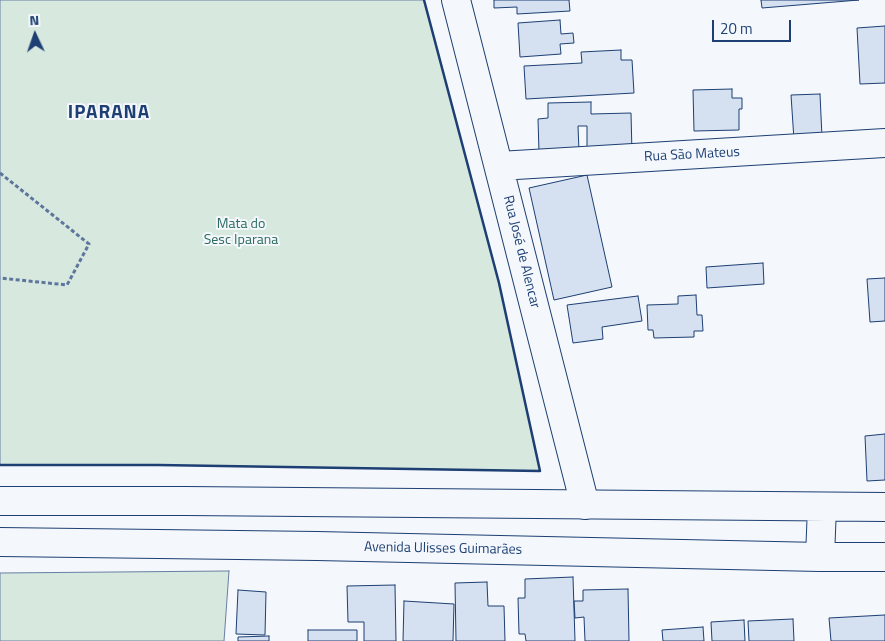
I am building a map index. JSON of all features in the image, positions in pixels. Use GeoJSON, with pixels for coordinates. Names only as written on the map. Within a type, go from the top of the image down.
{"type":"FeatureCollection","features":[{"type":"Feature","properties":{"kind":"main road","name":"Rua José de Alencar"},"geometry":{"type":"LineString","coordinates":[[456,0],[585,505]]}},
{"type":"Feature","properties":{"kind":"main road","name":"Rua São Mateus"},"geometry":{"type":"LineString","coordinates":[[499,166],[885,144]]}},
{"type":"Feature","properties":{"kind":"main road"},"geometry":{"type":"LineString","coordinates":[[0,501],[885,507]]}},
{"type":"Feature","properties":{"kind":"main road"},"geometry":{"type":"LineString","coordinates":[[820,558],[822,507]]}},
{"type":"Feature","properties":{"kind":"main road","name":"Avenida Ulisses Guimarães"},"geometry":{"type":"LineString","coordinates":[[0,542],[385,548],[820,558],[885,557]]}},
{"type":"Feature","properties":{"kind":"path"},"geometry":{"type":"LineString","coordinates":[[0,173],[89,244],[68,285],[0,278]]}},
{"type":"Feature","properties":{"kind":"green space","name":"Mata do Sesc Iparana"},"geometry":{"type":"Polygon","coordinates":[[[0,0],[424,0],[499,283],[540,471],[158,465],[0,465],[0,0]]]}},
{"type":"Feature","properties":{"kind":"green space"},"geometry":{"type":"Polygon","coordinates":[[[229,571],[224,641],[0,641],[0,573],[229,571]]]}},
{"type":"Feature","properties":{"kind":"building"},"geometry":{"type":"Polygon","coordinates":[[[494,0],[569,0],[570,11],[517,14],[517,7],[494,8],[494,0]]]}},
{"type":"Feature","properties":{"kind":"building"},"geometry":{"type":"Polygon","coordinates":[[[761,0],[859,0],[762,8],[761,0]]]}},
{"type":"Feature","properties":{"kind":"building"},"geometry":{"type":"Polygon","coordinates":[[[560,20],[561,34],[573,33],[574,43],[560,44],[561,54],[520,57],[518,23],[560,20]]]}},
{"type":"Feature","properties":{"kind":"building"},"geometry":{"type":"Polygon","coordinates":[[[885,26],[885,83],[860,84],[857,28],[885,26]]]}},
{"type":"Feature","properties":{"kind":"building"},"geometry":{"type":"Polygon","coordinates":[[[621,50],[621,60],[632,60],[634,93],[526,99],[524,66],[582,63],[581,52],[621,50]]]}},
{"type":"Feature","properties":{"kind":"building"},"geometry":{"type":"Polygon","coordinates":[[[732,89],[732,98],[742,98],[742,109],[739,109],[739,130],[694,131],[693,90],[732,89]]]}},
{"type":"Feature","properties":{"kind":"building"},"geometry":{"type":"Polygon","coordinates":[[[820,94],[822,137],[794,140],[791,95],[820,94]]]}},
{"type":"Feature","properties":{"kind":"building"},"geometry":{"type":"Polygon","coordinates":[[[591,102],[591,114],[631,113],[632,153],[587,155],[587,126],[578,126],[579,151],[539,152],[538,119],[548,118],[548,103],[591,102]]]}},
{"type":"Feature","properties":{"kind":"building"},"geometry":{"type":"Polygon","coordinates":[[[587,175],[612,287],[554,300],[529,188],[587,175]]]}},
{"type":"Feature","properties":{"kind":"building"},"geometry":{"type":"Polygon","coordinates":[[[763,263],[764,284],[707,288],[706,267],[763,263]]]}},
{"type":"Feature","properties":{"kind":"building"},"geometry":{"type":"Polygon","coordinates":[[[885,278],[885,321],[870,322],[867,279],[885,278]]]}},
{"type":"Feature","properties":{"kind":"building"},"geometry":{"type":"Polygon","coordinates":[[[696,295],[697,315],[702,315],[703,331],[694,331],[694,337],[654,338],[653,330],[648,330],[647,305],[678,304],[678,296],[696,295]]]}},
{"type":"Feature","properties":{"kind":"building"},"geometry":{"type":"Polygon","coordinates":[[[638,296],[642,321],[602,327],[603,339],[573,343],[567,305],[638,296]]]}},
{"type":"Feature","properties":{"kind":"building"},"geometry":{"type":"Polygon","coordinates":[[[885,434],[885,480],[867,481],[865,436],[885,434]]]}},
{"type":"Feature","properties":{"kind":"building"},"geometry":{"type":"Polygon","coordinates":[[[573,577],[575,641],[526,641],[525,634],[519,634],[518,598],[525,598],[525,579],[573,577]]]}},
{"type":"Feature","properties":{"kind":"building"},"geometry":{"type":"Polygon","coordinates":[[[487,582],[488,606],[504,606],[505,641],[456,641],[455,583],[487,582]]]}},
{"type":"Feature","properties":{"kind":"building"},"geometry":{"type":"Polygon","coordinates":[[[395,585],[396,641],[364,641],[364,622],[348,622],[347,586],[395,585]]]}},
{"type":"Feature","properties":{"kind":"building"},"geometry":{"type":"Polygon","coordinates":[[[628,589],[629,641],[585,641],[584,617],[575,618],[574,601],[583,601],[583,590],[628,589]]]}},
{"type":"Feature","properties":{"kind":"building"},"geometry":{"type":"Polygon","coordinates":[[[238,590],[266,592],[265,635],[236,634],[238,590]]]}},
{"type":"Feature","properties":{"kind":"building"},"geometry":{"type":"Polygon","coordinates":[[[404,601],[454,604],[453,641],[403,641],[404,601]]]}},
{"type":"Feature","properties":{"kind":"building"},"geometry":{"type":"Polygon","coordinates":[[[885,615],[885,641],[831,641],[829,618],[885,615]]]}},
{"type":"Feature","properties":{"kind":"building"},"geometry":{"type":"Polygon","coordinates":[[[793,619],[794,641],[749,641],[748,621],[793,619]]]}},
{"type":"Feature","properties":{"kind":"building"},"geometry":{"type":"Polygon","coordinates":[[[744,620],[745,641],[712,641],[711,622],[744,620]]]}},
{"type":"Feature","properties":{"kind":"building"},"geometry":{"type":"Polygon","coordinates":[[[703,627],[704,641],[663,641],[662,630],[703,627]]]}},
{"type":"Feature","properties":{"kind":"building"},"geometry":{"type":"Polygon","coordinates":[[[308,630],[357,630],[357,641],[308,641],[308,630]]]}},
{"type":"Feature","properties":{"kind":"building"},"geometry":{"type":"Polygon","coordinates":[[[269,636],[269,641],[238,641],[238,637],[269,636]]]}},
{"type":"Feature","properties":{"kind":"wall"},"geometry":{"type":"LineString","coordinates":[[0,465],[158,465],[540,471],[499,283],[424,0]]}},
{"type":"Feature","properties":{"kind":"district","name":"IPARANA"},"geometry":{"type":"Point","coordinates":[109,113]}}]}
